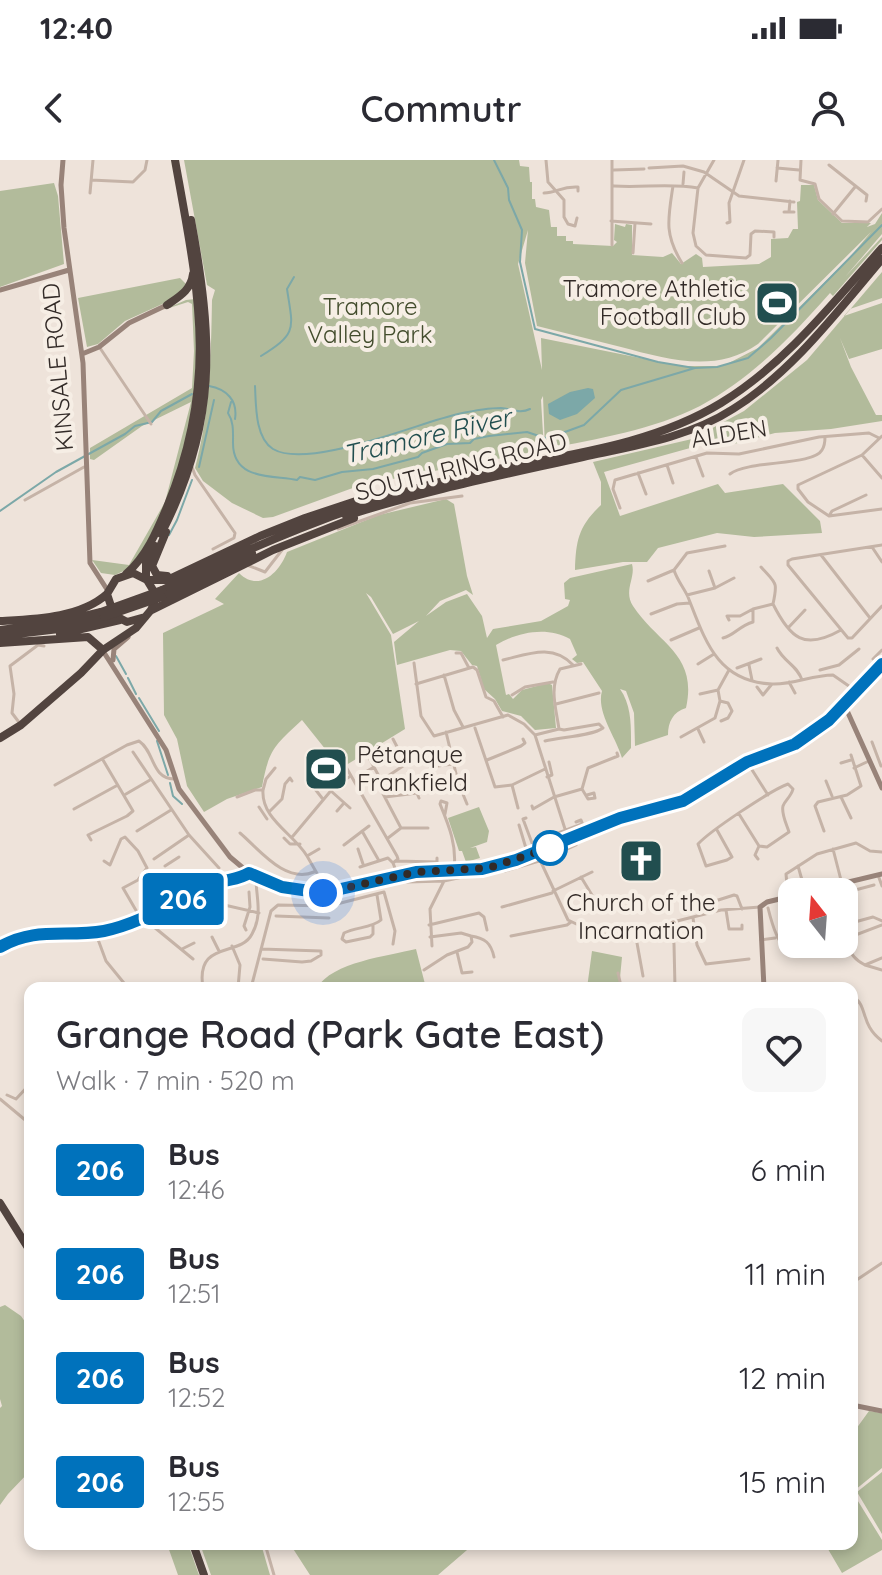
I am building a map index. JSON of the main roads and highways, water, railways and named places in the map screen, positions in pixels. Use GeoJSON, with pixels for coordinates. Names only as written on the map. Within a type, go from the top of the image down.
{"type":"FeatureCollection","features":[{"type":"Feature","properties":{"kind":"highway"},"geometry":{"type":"LineString","coordinates":[[178,160],[193,266],[201,292]]}},
{"type":"Feature","properties":{"kind":"highway"},"geometry":{"type":"LineString","coordinates":[[178,160],[208,337],[192,461],[153,559],[153,570],[161,576],[171,576],[305,518],[351,502],[439,478],[508,466]]}},
{"type":"Feature","properties":{"kind":"highway","name":"SOUTH RING ROAD"},"geometry":{"type":"LineString","coordinates":[[162,593],[281,534],[388,496],[632,440],[678,424],[719,404],[751,383],[785,354],[882,245]]}},
{"type":"Feature","properties":{"kind":"highway","name":"SOUTH RING ROAD"},"geometry":{"type":"LineString","coordinates":[[0,636],[59,629],[103,615],[339,518],[427,492],[634,446],[708,423],[765,386],[807,345],[882,260]]}},
{"type":"Feature","properties":{"kind":"highway"},"geometry":{"type":"LineString","coordinates":[[167,305],[189,286],[193,266]]}},
{"type":"Feature","properties":{"kind":"highway"},"geometry":{"type":"LineString","coordinates":[[0,621],[87,609],[107,593],[116,579],[139,562],[162,519],[188,449],[202,388]]}},
{"type":"Feature","properties":{"kind":"highway"},"geometry":{"type":"LineString","coordinates":[[32,640],[121,621],[133,622],[256,558],[427,492]]}},
{"type":"Feature","properties":{"kind":"highway"},"geometry":{"type":"LineString","coordinates":[[351,502],[388,496]]}},
{"type":"Feature","properties":{"kind":"highway"},"geometry":{"type":"LineString","coordinates":[[101,648],[136,628],[148,614],[154,596],[147,579],[146,562],[179,499]]}},
{"type":"Feature","properties":{"kind":"highway"},"geometry":{"type":"LineString","coordinates":[[126,574],[167,580],[205,561]]}},
{"type":"Feature","properties":{"kind":"highway"},"geometry":{"type":"LineString","coordinates":[[107,593],[112,612],[121,621]]}},
{"type":"Feature","properties":{"kind":"highway","name":"SOUTH RING ROAD"},"geometry":{"type":"LineString","coordinates":[[0,630],[103,615]]}},
{"type":"Feature","properties":{"kind":"highway"},"geometry":{"type":"LineString","coordinates":[[0,738],[81,673],[101,648],[119,634],[121,621]]}},
{"type":"Feature","properties":{"kind":"highway"},"geometry":{"type":"LineString","coordinates":[[0,643],[88,637],[101,648]]}},
{"type":"Feature","properties":{"kind":"highway"},"geometry":{"type":"LineString","coordinates":[[0,1203],[24,1241]]}},
{"type":"Feature","properties":{"kind":"highway"},"geometry":{"type":"LineString","coordinates":[[195,1550],[204,1575]]}},
{"type":"Feature","properties":{"kind":"water"},"geometry":{"type":"Polygon","coordinates":[[[593,389],[595,398],[577,414],[560,420],[549,414],[548,404],[570,392],[593,389]]]}},
{"type":"Feature","properties":{"kind":"waterway"},"geometry":{"type":"LineString","coordinates":[[494,160],[508,188],[509,200],[522,230],[520,262],[535,329],[658,362],[694,368]]}},
{"type":"Feature","properties":{"kind":"waterway","name":"Tramore River"},"geometry":{"type":"LineString","coordinates":[[231,402],[228,413],[235,455],[240,464],[256,474],[297,480],[300,477],[315,480],[342,472],[373,469],[418,457],[447,444],[470,443],[489,436],[527,432],[545,438],[554,436],[584,425],[621,390],[695,368],[717,367],[748,358],[882,225]]}},
{"type":"Feature","properties":{"kind":"waterway"},"geometry":{"type":"LineString","coordinates":[[261,356],[282,341],[290,329],[287,289],[294,277]]}},
{"type":"Feature","properties":{"kind":"waterway","name":"Tramore River"},"geometry":{"type":"LineString","coordinates":[[209,386],[230,396],[235,406],[235,419]]}},
{"type":"Feature","properties":{"kind":"waterway"},"geometry":{"type":"LineString","coordinates":[[255,386],[263,437],[273,449],[289,454],[336,450],[474,411],[530,409]]}},
{"type":"Feature","properties":{"kind":"waterway","name":"Tramore River"},"geometry":{"type":"LineString","coordinates":[[0,511],[56,472],[135,426],[152,422],[161,411],[192,394]]}},
{"type":"Feature","properties":{"kind":"waterway"},"geometry":{"type":"LineString","coordinates":[[199,467],[214,400]]}},
{"type":"Feature","properties":{"kind":"waterway"},"geometry":{"type":"LineString","coordinates":[[169,535],[192,480]]}},
{"type":"Feature","properties":{"kind":"waterway"},"geometry":{"type":"LineString","coordinates":[[116,656],[126,674]]}},
{"type":"Feature","properties":{"kind":"waterway"},"geometry":{"type":"LineString","coordinates":[[128,678],[136,694]]}},
{"type":"Feature","properties":{"kind":"waterway"},"geometry":{"type":"LineString","coordinates":[[139,698],[159,731]]}},
{"type":"Feature","properties":{"kind":"waterway"},"geometry":{"type":"LineString","coordinates":[[157,741],[168,775]]}},
{"type":"Feature","properties":{"kind":"waterway"},"geometry":{"type":"LineString","coordinates":[[170,783],[173,796],[182,804]]}},
{"type":"Feature","properties":{"kind":"place","name":"Tramore Athletic Football Club"},"geometry":{"type":"Point","coordinates":[777,303]}},
{"type":"Feature","properties":{"kind":"place","name":"Pétanque Frankfield"},"geometry":{"type":"Point","coordinates":[326,769]}},
{"type":"Feature","properties":{"kind":"place","name":"Church of the Incarnation"},"geometry":{"type":"Point","coordinates":[641,861]}},
{"type":"Feature","properties":{"kind":"park label","name":"Tramore Valley Park"},"geometry":{"type":"Point","coordinates":[370,321]}}]}
